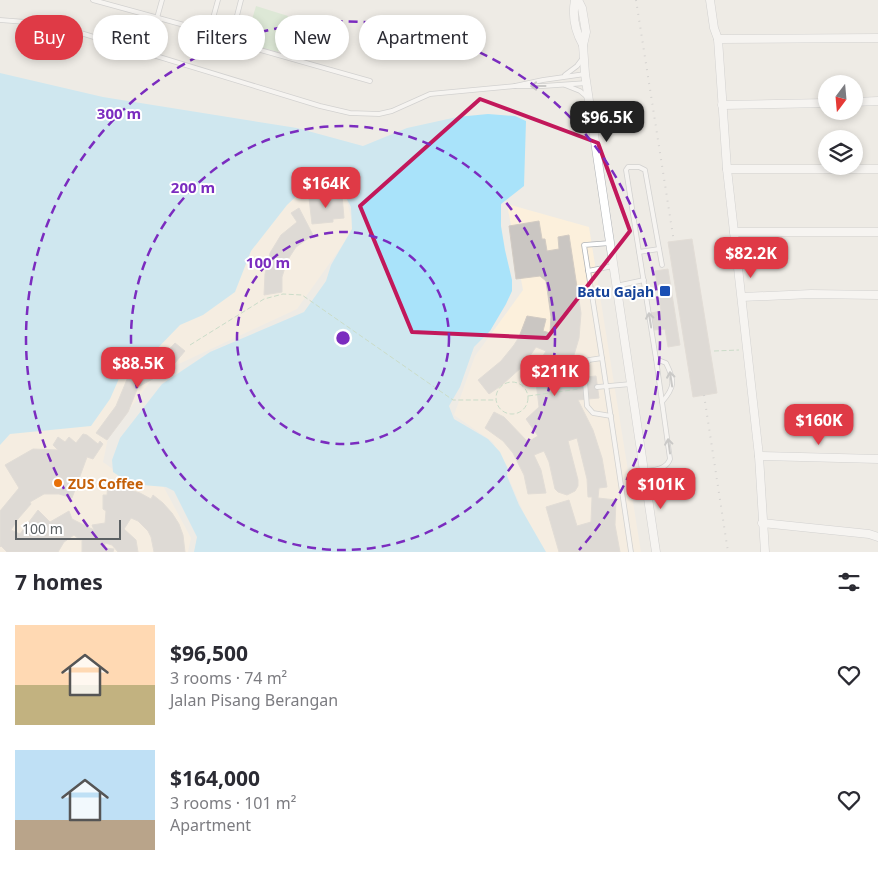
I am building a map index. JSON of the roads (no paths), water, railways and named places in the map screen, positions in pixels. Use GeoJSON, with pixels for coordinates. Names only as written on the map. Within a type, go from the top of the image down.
{"type":"FeatureCollection","features":[{"type":"Feature","properties":{"kind":"street"},"geometry":{"type":"LineString","coordinates":[[576,0],[586,32],[583,45],[585,74],[656,552]]}},
{"type":"Feature","properties":{"kind":"street"},"geometry":{"type":"LineString","coordinates":[[710,0],[714,28],[718,40],[727,169],[759,456],[765,552]]}},
{"type":"Feature","properties":{"kind":"street"},"geometry":{"type":"LineString","coordinates":[[578,9],[577,34],[583,45]]}},
{"type":"Feature","properties":{"kind":"street"},"geometry":{"type":"LineString","coordinates":[[577,34],[586,32]]}},
{"type":"Feature","properties":{"kind":"street"},"geometry":{"type":"LineString","coordinates":[[718,40],[878,38]]}},
{"type":"Feature","properties":{"kind":"street"},"geometry":{"type":"LineString","coordinates":[[863,102],[878,101]]}},
{"type":"Feature","properties":{"kind":"street"},"geometry":{"type":"LineString","coordinates":[[722,105],[818,102]]}},
{"type":"Feature","properties":{"kind":"street"},"geometry":{"type":"LineString","coordinates":[[727,169],[878,169]]}},
{"type":"Feature","properties":{"kind":"street"},"geometry":{"type":"LineString","coordinates":[[734,232],[878,232]]}},
{"type":"Feature","properties":{"kind":"street"},"geometry":{"type":"LineString","coordinates":[[742,297],[811,294],[878,295]]}},
{"type":"Feature","properties":{"kind":"street"},"geometry":{"type":"LineString","coordinates":[[759,456],[878,459]]}},
{"type":"Feature","properties":{"kind":"street"},"geometry":{"type":"LineString","coordinates":[[762,523],[869,534],[878,537]]}},
{"type":"Feature","properties":{"kind":"lane"},"geometry":{"type":"LineString","coordinates":[[93,0],[106,2],[147,15]]}},
{"type":"Feature","properties":{"kind":"lane"},"geometry":{"type":"LineString","coordinates":[[158,15],[162,0]]}},
{"type":"Feature","properties":{"kind":"lane"},"geometry":{"type":"LineString","coordinates":[[168,21],[207,31],[210,29],[218,0]]}},
{"type":"Feature","properties":{"kind":"lane"},"geometry":{"type":"LineString","coordinates":[[242,0],[231,39],[232,42],[370,81]]}},
{"type":"Feature","properties":{"kind":"lane"},"geometry":{"type":"LineString","coordinates":[[0,20],[61,27],[320,106],[359,114],[385,113],[423,96],[438,92],[587,82]]}},
{"type":"Feature","properties":{"kind":"lane"},"geometry":{"type":"LineString","coordinates":[[563,77],[577,66],[583,57]]}},
{"type":"Feature","properties":{"kind":"lane"},"geometry":{"type":"LineString","coordinates":[[515,86],[585,74]]}},
{"type":"Feature","properties":{"kind":"lane"},"geometry":{"type":"LineString","coordinates":[[555,78],[556,85]]}},
{"type":"Feature","properties":{"kind":"lane"},"geometry":{"type":"LineString","coordinates":[[563,84],[583,93],[590,101]]}},
{"type":"Feature","properties":{"kind":"lane"},"geometry":{"type":"LineString","coordinates":[[644,472],[664,467],[670,459],[626,170],[628,167],[639,167],[644,170],[662,265]]}},
{"type":"Feature","properties":{"kind":"lane"},"geometry":{"type":"LineString","coordinates":[[610,243],[584,245],[631,552]]}},
{"type":"Feature","properties":{"kind":"lane"},"geometry":{"type":"LineString","coordinates":[[639,252],[659,249]]}},
{"type":"Feature","properties":{"kind":"lane"},"geometry":{"type":"LineString","coordinates":[[588,271],[613,266]]}},
{"type":"Feature","properties":{"kind":"lane"},"geometry":{"type":"LineString","coordinates":[[616,286],[644,280]]}},
{"type":"Feature","properties":{"kind":"lane"},"geometry":{"type":"LineString","coordinates":[[602,358],[589,360],[585,365],[587,406],[593,413],[611,416]]}},
{"type":"Feature","properties":{"kind":"lane"},"geometry":{"type":"LineString","coordinates":[[656,359],[666,363],[673,382],[669,394],[662,402]]}},
{"type":"Feature","properties":{"kind":"lane"},"geometry":{"type":"LineString","coordinates":[[597,387],[631,384]]}},
{"type":"Feature","properties":{"kind":"water"},"geometry":{"type":"Polygon","coordinates":[[[0,73],[103,97],[297,128],[363,146],[407,128],[457,117],[488,114],[515,116],[526,121],[524,186],[501,204],[501,226],[512,280],[512,291],[490,331],[474,347],[460,387],[449,406],[454,419],[488,439],[500,452],[508,469],[507,476],[519,505],[546,552],[194,552],[197,537],[174,491],[166,487],[142,485],[122,478],[113,472],[112,460],[120,438],[162,384],[210,352],[304,312],[326,281],[331,265],[352,229],[351,207],[340,186],[323,183],[305,188],[287,205],[251,251],[235,292],[203,315],[180,325],[152,354],[121,374],[110,399],[91,426],[10,434],[0,445],[0,73]]]}},
{"type":"Feature","properties":{"kind":"railway"},"geometry":{"type":"LineString","coordinates":[[636,0],[674,242]]}},
{"type":"Feature","properties":{"kind":"railway"},"geometry":{"type":"LineString","coordinates":[[704,395],[728,552]]}},
{"type":"Feature","properties":{"kind":"place","name":"Batu Gajah"},"geometry":{"type":"Point","coordinates":[665,291]}},
{"type":"Feature","properties":{"kind":"place","name":"ZUS Coffee"},"geometry":{"type":"Point","coordinates":[58,483]}}]}
